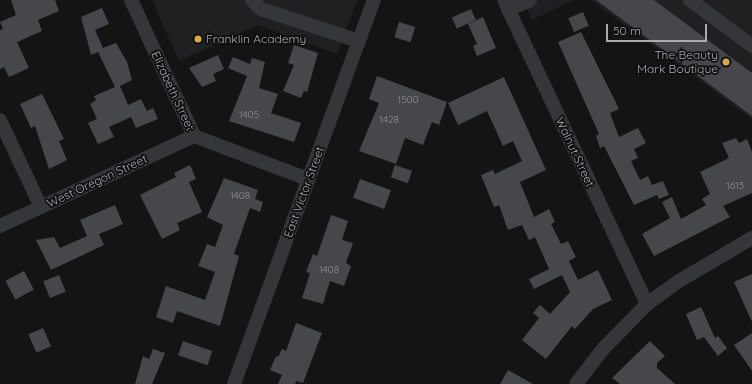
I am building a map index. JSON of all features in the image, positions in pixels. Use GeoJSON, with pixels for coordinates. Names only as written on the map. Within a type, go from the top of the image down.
{"type":"FeatureCollection","features":[{"type":"Feature","properties":{"kind":"street","name":"Elizabeth Street"},"geometry":{"type":"LineString","coordinates":[[131,0],[194,136],[308,179]]}},
{"type":"Feature","properties":{"kind":"street"},"geometry":{"type":"LineString","coordinates":[[252,0],[261,9],[359,41]]}},
{"type":"Feature","properties":{"kind":"street","name":"East Victor Street"},"geometry":{"type":"LineString","coordinates":[[234,384],[374,0]]}},
{"type":"Feature","properties":{"kind":"street"},"geometry":{"type":"LineString","coordinates":[[506,5],[530,0]]}},
{"type":"Feature","properties":{"kind":"street"},"geometry":{"type":"LineString","coordinates":[[690,0],[752,46]]}},
{"type":"Feature","properties":{"kind":"street","name":"Walnut Street"},"geometry":{"type":"LineString","coordinates":[[506,5],[647,304]]}},
{"type":"Feature","properties":{"kind":"street"},"geometry":{"type":"LineString","coordinates":[[0,120],[41,207]]}},
{"type":"Feature","properties":{"kind":"street","name":"West Oregon Street"},"geometry":{"type":"LineString","coordinates":[[0,226],[194,136]]}},
{"type":"Feature","properties":{"kind":"street"},"geometry":{"type":"LineString","coordinates":[[576,384],[603,349],[647,304],[679,281],[752,238]]}},
{"type":"Feature","properties":{"kind":"shaded area","name":"Franklin Academy"},"geometry":{"type":"Polygon","coordinates":[[[152,0],[357,0],[337,54],[258,25],[179,61],[152,0]]]}},
{"type":"Feature","properties":{"kind":"shaded area"},"geometry":{"type":"Polygon","coordinates":[[[523,0],[573,0],[532,20],[523,0]]]}},
{"type":"Feature","properties":{"kind":"shaded area"},"geometry":{"type":"Polygon","coordinates":[[[591,0],[752,0],[752,119],[591,0]]]}},
{"type":"Feature","properties":{"kind":"building"},"geometry":{"type":"Polygon","coordinates":[[[11,0],[55,0],[59,11],[38,20],[42,31],[17,42],[29,68],[9,77],[4,67],[0,69],[0,30],[3,29],[0,22],[16,15],[11,0]]]}},
{"type":"Feature","properties":{"kind":"building"},"geometry":{"type":"Polygon","coordinates":[[[596,0],[654,0],[752,73],[752,116],[596,0]]]}},
{"type":"Feature","properties":{"kind":"building"},"geometry":{"type":"Polygon","coordinates":[[[102,8],[109,24],[95,30],[103,48],[116,43],[127,62],[132,80],[120,86],[128,105],[141,99],[147,111],[153,108],[158,119],[136,128],[131,117],[109,127],[114,137],[98,144],[88,123],[97,119],[90,104],[96,100],[94,96],[115,87],[98,52],[91,55],[81,17],[102,8]]]}},
{"type":"Feature","properties":{"kind":"building"},"geometry":{"type":"Polygon","coordinates":[[[471,9],[476,20],[457,29],[452,18],[471,9]]]}},
{"type":"Feature","properties":{"kind":"building"},"geometry":{"type":"Polygon","coordinates":[[[583,12],[589,26],[574,32],[568,18],[583,12]]]}},
{"type":"Feature","properties":{"kind":"building"},"geometry":{"type":"Polygon","coordinates":[[[483,17],[496,48],[477,56],[473,46],[477,44],[468,24],[483,17]]]}},
{"type":"Feature","properties":{"kind":"building"},"geometry":{"type":"Polygon","coordinates":[[[399,22],[415,27],[411,42],[394,37],[399,22]]]}},
{"type":"Feature","properties":{"kind":"building"},"geometry":{"type":"Polygon","coordinates":[[[581,32],[619,109],[610,113],[619,137],[638,128],[646,143],[634,149],[638,158],[631,161],[640,180],[648,176],[652,185],[663,181],[669,195],[659,199],[657,195],[634,205],[604,146],[600,148],[596,136],[599,134],[558,42],[581,32]]]}},
{"type":"Feature","properties":{"kind":"building"},"geometry":{"type":"Polygon","coordinates":[[[294,45],[318,53],[307,92],[304,91],[301,98],[283,91],[294,65],[288,63],[294,45]]]}},
{"type":"Feature","properties":{"kind":"building"},"geometry":{"type":"Polygon","coordinates":[[[218,55],[224,69],[213,74],[216,81],[202,87],[189,68],[218,55]]]}},
{"type":"Feature","properties":{"kind":"building"},"geometry":{"type":"Polygon","coordinates":[[[233,57],[250,64],[252,58],[265,62],[259,88],[278,94],[271,113],[301,123],[294,142],[229,121],[247,76],[228,68],[233,57]]]}},
{"type":"Feature","properties":{"kind":"building"},"geometry":{"type":"Polygon","coordinates":[[[377,76],[447,102],[439,125],[432,122],[423,145],[405,138],[396,164],[359,151],[379,103],[369,99],[377,76]]]}},
{"type":"Feature","properties":{"kind":"building"},"geometry":{"type":"Polygon","coordinates":[[[504,77],[546,170],[520,182],[534,217],[549,209],[555,222],[551,224],[561,244],[568,241],[576,257],[569,261],[578,280],[598,270],[612,300],[593,309],[575,329],[572,326],[546,359],[522,340],[539,318],[533,313],[540,305],[550,314],[570,292],[562,275],[534,289],[529,279],[549,269],[535,237],[529,240],[522,225],[508,230],[499,205],[494,207],[481,175],[493,170],[495,174],[522,161],[513,141],[503,146],[487,111],[458,125],[448,103],[504,77]]]}},
{"type":"Feature","properties":{"kind":"building"},"geometry":{"type":"Polygon","coordinates":[[[42,94],[64,139],[59,141],[67,160],[49,169],[35,126],[31,128],[20,104],[42,94]]]}},
{"type":"Feature","properties":{"kind":"building"},"geometry":{"type":"Polygon","coordinates":[[[736,138],[739,143],[747,139],[752,152],[752,193],[723,206],[730,217],[654,256],[642,234],[670,218],[662,202],[672,197],[681,219],[706,205],[702,199],[710,194],[700,172],[729,158],[722,143],[736,138]]]}},
{"type":"Feature","properties":{"kind":"building"},"geometry":{"type":"Polygon","coordinates":[[[190,165],[196,179],[189,182],[202,212],[177,223],[180,230],[162,239],[140,195],[176,177],[174,173],[190,165]]]}},
{"type":"Feature","properties":{"kind":"building"},"geometry":{"type":"Polygon","coordinates":[[[395,165],[412,171],[408,183],[391,177],[395,165]]]}},
{"type":"Feature","properties":{"kind":"building"},"geometry":{"type":"Polygon","coordinates":[[[224,178],[258,190],[255,199],[263,202],[260,212],[250,208],[234,254],[239,256],[220,326],[177,311],[173,323],[156,317],[166,286],[205,300],[215,272],[198,266],[207,244],[215,247],[223,225],[207,217],[224,178]]]}},
{"type":"Feature","properties":{"kind":"building"},"geometry":{"type":"Polygon","coordinates":[[[360,179],[391,190],[384,209],[353,198],[360,179]]]}},
{"type":"Feature","properties":{"kind":"building"},"geometry":{"type":"Polygon","coordinates":[[[115,205],[123,224],[99,234],[104,245],[51,270],[36,240],[54,237],[60,248],[87,236],[80,220],[115,205]]]}},
{"type":"Feature","properties":{"kind":"building"},"geometry":{"type":"Polygon","coordinates":[[[331,215],[348,221],[342,240],[353,243],[346,263],[351,266],[344,286],[330,281],[323,304],[302,298],[310,273],[306,272],[313,254],[317,256],[331,215]]]}},
{"type":"Feature","properties":{"kind":"building"},"geometry":{"type":"Polygon","coordinates":[[[24,271],[34,290],[15,299],[5,281],[24,271]]]}},
{"type":"Feature","properties":{"kind":"building"},"geometry":{"type":"Polygon","coordinates":[[[752,274],[752,322],[734,282],[752,274]]]}},
{"type":"Feature","properties":{"kind":"building"},"geometry":{"type":"Polygon","coordinates":[[[59,275],[66,292],[50,298],[43,281],[59,275]]]}},
{"type":"Feature","properties":{"kind":"building"},"geometry":{"type":"Polygon","coordinates":[[[701,307],[715,338],[718,336],[727,348],[718,356],[704,337],[697,340],[686,314],[701,307]]]}},
{"type":"Feature","properties":{"kind":"building"},"geometry":{"type":"Polygon","coordinates":[[[296,323],[322,333],[303,383],[296,381],[295,384],[278,384],[282,375],[270,370],[276,356],[278,357],[282,349],[286,351],[296,323]]]}},
{"type":"Feature","properties":{"kind":"building"},"geometry":{"type":"Polygon","coordinates":[[[43,328],[51,346],[37,353],[28,335],[43,328]]]}},
{"type":"Feature","properties":{"kind":"building"},"geometry":{"type":"Polygon","coordinates":[[[752,333],[752,371],[734,345],[752,333]]]}},
{"type":"Feature","properties":{"kind":"building"},"geometry":{"type":"Polygon","coordinates":[[[183,341],[212,351],[207,365],[178,355],[183,341]]]}},
{"type":"Feature","properties":{"kind":"building"},"geometry":{"type":"Polygon","coordinates":[[[650,341],[665,356],[657,363],[657,368],[675,384],[620,384],[612,378],[650,341]]]}},
{"type":"Feature","properties":{"kind":"building"},"geometry":{"type":"Polygon","coordinates":[[[153,349],[165,353],[152,384],[135,384],[143,356],[149,359],[153,349]]]}},
{"type":"Feature","properties":{"kind":"building"},"geometry":{"type":"Polygon","coordinates":[[[508,370],[533,384],[500,384],[508,370]]]}},
{"type":"Feature","properties":{"kind":"place","name":"Franklin Academy"},"geometry":{"type":"Point","coordinates":[198,39]}},
{"type":"Feature","properties":{"kind":"place","name":"The Beauty Mark Boutique"},"geometry":{"type":"Point","coordinates":[726,62]}}]}
